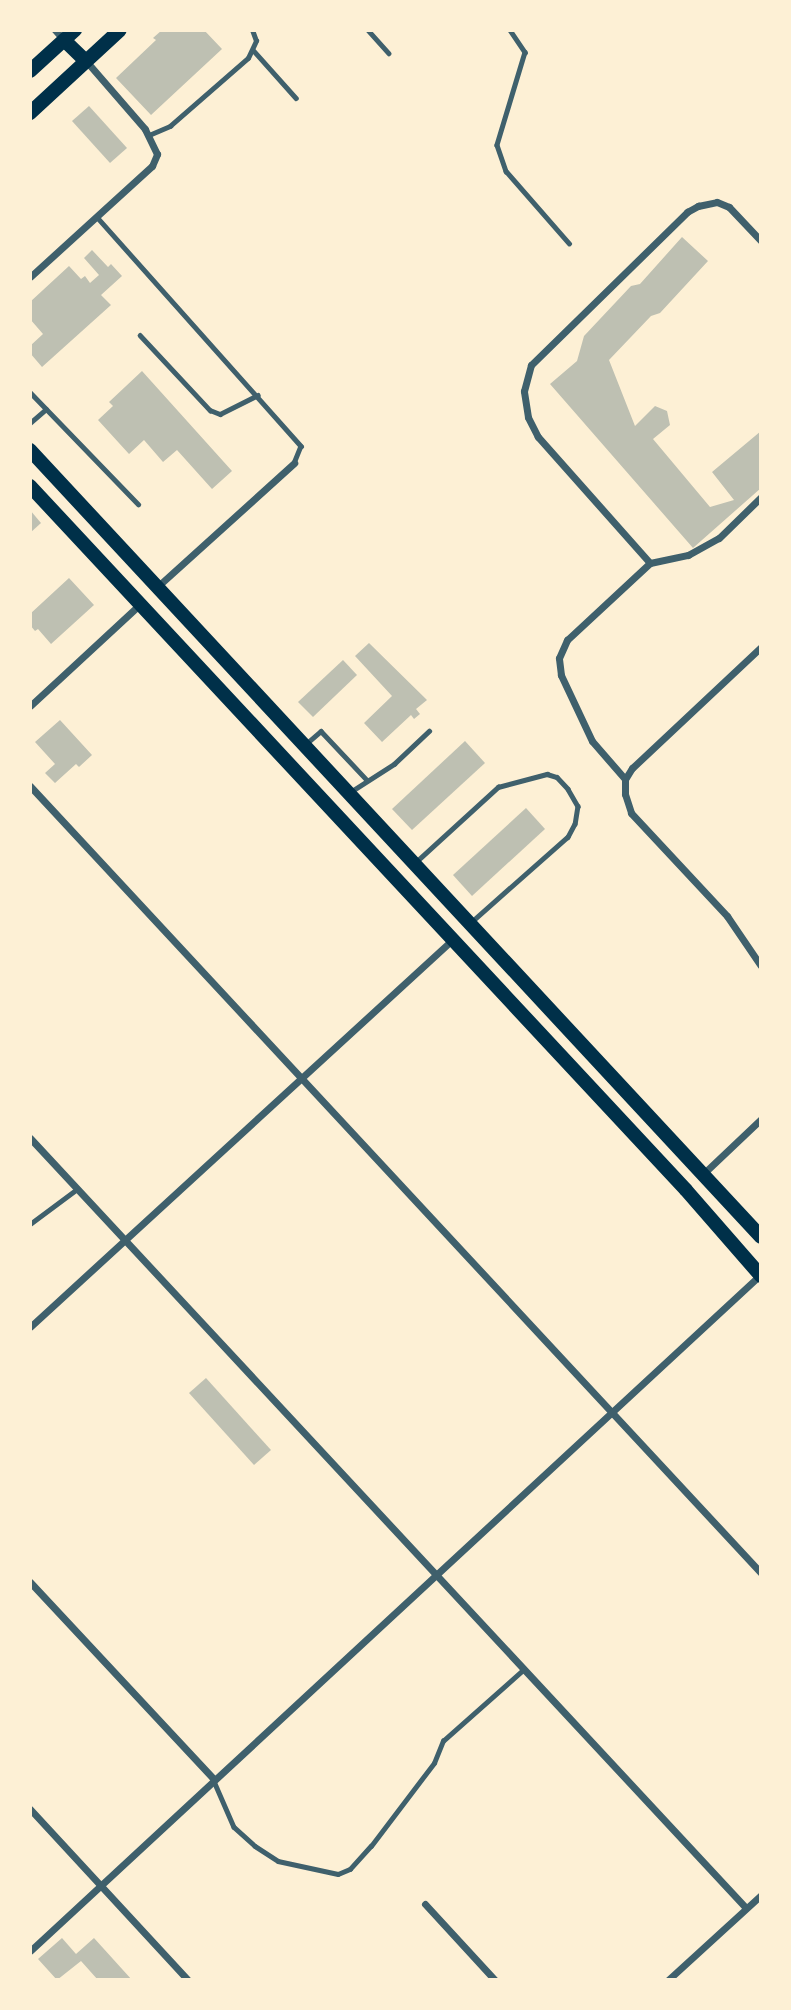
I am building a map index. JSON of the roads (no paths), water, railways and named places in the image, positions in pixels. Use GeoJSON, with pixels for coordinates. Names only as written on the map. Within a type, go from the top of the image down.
{"type":"FeatureCollection","features":[{"type":"Feature","properties":{"kind":"main road"},"geometry":{"type":"LineString","coordinates":[[30,113],[120,30]]}},
{"type":"Feature","properties":{"kind":"main road"},"geometry":{"type":"LineString","coordinates":[[30,71],[64,33],[86,61]]}},
{"type":"Feature","properties":{"kind":"main road"},"geometry":{"type":"LineString","coordinates":[[30,450],[761,1237]]}},
{"type":"Feature","properties":{"kind":"main road"},"geometry":{"type":"LineString","coordinates":[[30,486],[686,1190],[761,1275]]}},
{"type":"Feature","properties":{"kind":"main road"},"geometry":{"type":"LineString","coordinates":[[140,604],[157,587]]}},
{"type":"Feature","properties":{"kind":"main road"},"geometry":{"type":"LineString","coordinates":[[452,940],[470,923]]}},
{"type":"Feature","properties":{"kind":"main road"},"geometry":{"type":"LineString","coordinates":[[686,1190],[703,1175]]}},
{"type":"Feature","properties":{"kind":"street"},"geometry":{"type":"LineString","coordinates":[[30,278],[152,166],[157,155],[149,135],[86,61]]}},
{"type":"Feature","properties":{"kind":"street"},"geometry":{"type":"LineString","coordinates":[[650,563],[538,438],[528,416],[524,391],[531,365],[677,222],[698,206],[717,202],[729,207],[761,241]]}},
{"type":"Feature","properties":{"kind":"street"},"geometry":{"type":"LineString","coordinates":[[157,587],[294,463]]}},
{"type":"Feature","properties":{"kind":"street"},"geometry":{"type":"LineString","coordinates":[[625,779],[592,741],[561,675],[559,657],[568,640],[650,563],[688,555],[719,538],[761,497]]}},
{"type":"Feature","properties":{"kind":"street"},"geometry":{"type":"LineString","coordinates":[[30,706],[140,604]]}},
{"type":"Feature","properties":{"kind":"street"},"geometry":{"type":"LineString","coordinates":[[761,647],[656,743],[625,779],[625,794],[631,813],[727,916],[761,965]]}},
{"type":"Feature","properties":{"kind":"street"},"geometry":{"type":"LineString","coordinates":[[30,786],[761,1573]]}},
{"type":"Feature","properties":{"kind":"street"},"geometry":{"type":"LineString","coordinates":[[30,1327],[452,940]]}},
{"type":"Feature","properties":{"kind":"street"},"geometry":{"type":"LineString","coordinates":[[703,1175],[761,1119]]}},
{"type":"Feature","properties":{"kind":"street"},"geometry":{"type":"LineString","coordinates":[[30,1138],[746,1908]]}},
{"type":"Feature","properties":{"kind":"street"},"geometry":{"type":"LineString","coordinates":[[30,1951],[213,1778],[761,1275]]}},
{"type":"Feature","properties":{"kind":"street"},"geometry":{"type":"LineString","coordinates":[[30,1584],[213,1778]]}},
{"type":"Feature","properties":{"kind":"street"},"geometry":{"type":"LineString","coordinates":[[30,1809],[188,1980]]}},
{"type":"Feature","properties":{"kind":"street"},"geometry":{"type":"LineString","coordinates":[[668,1980],[761,1895]]}},
{"type":"Feature","properties":{"kind":"street"},"geometry":{"type":"LineString","coordinates":[[425,1904],[495,1980]]}},
{"type":"Feature","properties":{"kind":"lane"},"geometry":{"type":"LineString","coordinates":[[149,135],[170,126],[254,51],[256,41],[252,30]]}},
{"type":"Feature","properties":{"kind":"lane"},"geometry":{"type":"LineString","coordinates":[[368,30],[389,53]]}},
{"type":"Feature","properties":{"kind":"lane"},"geometry":{"type":"LineString","coordinates":[[513,31],[525,52],[497,145],[506,171],[569,243]]}},
{"type":"Feature","properties":{"kind":"lane"},"geometry":{"type":"LineString","coordinates":[[254,51],[296,97]]}},
{"type":"Feature","properties":{"kind":"lane"},"geometry":{"type":"LineString","coordinates":[[97,216],[301,446],[294,463]]}},
{"type":"Feature","properties":{"kind":"lane"},"geometry":{"type":"LineString","coordinates":[[139,335],[210,410],[220,414],[258,395]]}},
{"type":"Feature","properties":{"kind":"lane"},"geometry":{"type":"LineString","coordinates":[[30,392],[138,504]]}},
{"type":"Feature","properties":{"kind":"lane"},"geometry":{"type":"LineString","coordinates":[[30,423],[46,409]]}},
{"type":"Feature","properties":{"kind":"lane"},"geometry":{"type":"LineString","coordinates":[[304,746],[321,731],[367,780]]}},
{"type":"Feature","properties":{"kind":"lane"},"geometry":{"type":"LineString","coordinates":[[349,794],[394,764],[429,731]]}},
{"type":"Feature","properties":{"kind":"lane"},"geometry":{"type":"LineString","coordinates":[[414,863],[498,787],[547,774],[557,777],[578,806],[575,824],[568,837],[470,923]]}},
{"type":"Feature","properties":{"kind":"lane"},"geometry":{"type":"LineString","coordinates":[[30,1224],[77,1189]]}},
{"type":"Feature","properties":{"kind":"lane"},"geometry":{"type":"LineString","coordinates":[[213,1778],[234,1827],[255,1846],[278,1861],[338,1874],[350,1869],[371,1846],[434,1763],[443,1741],[524,1669]]}}]}
